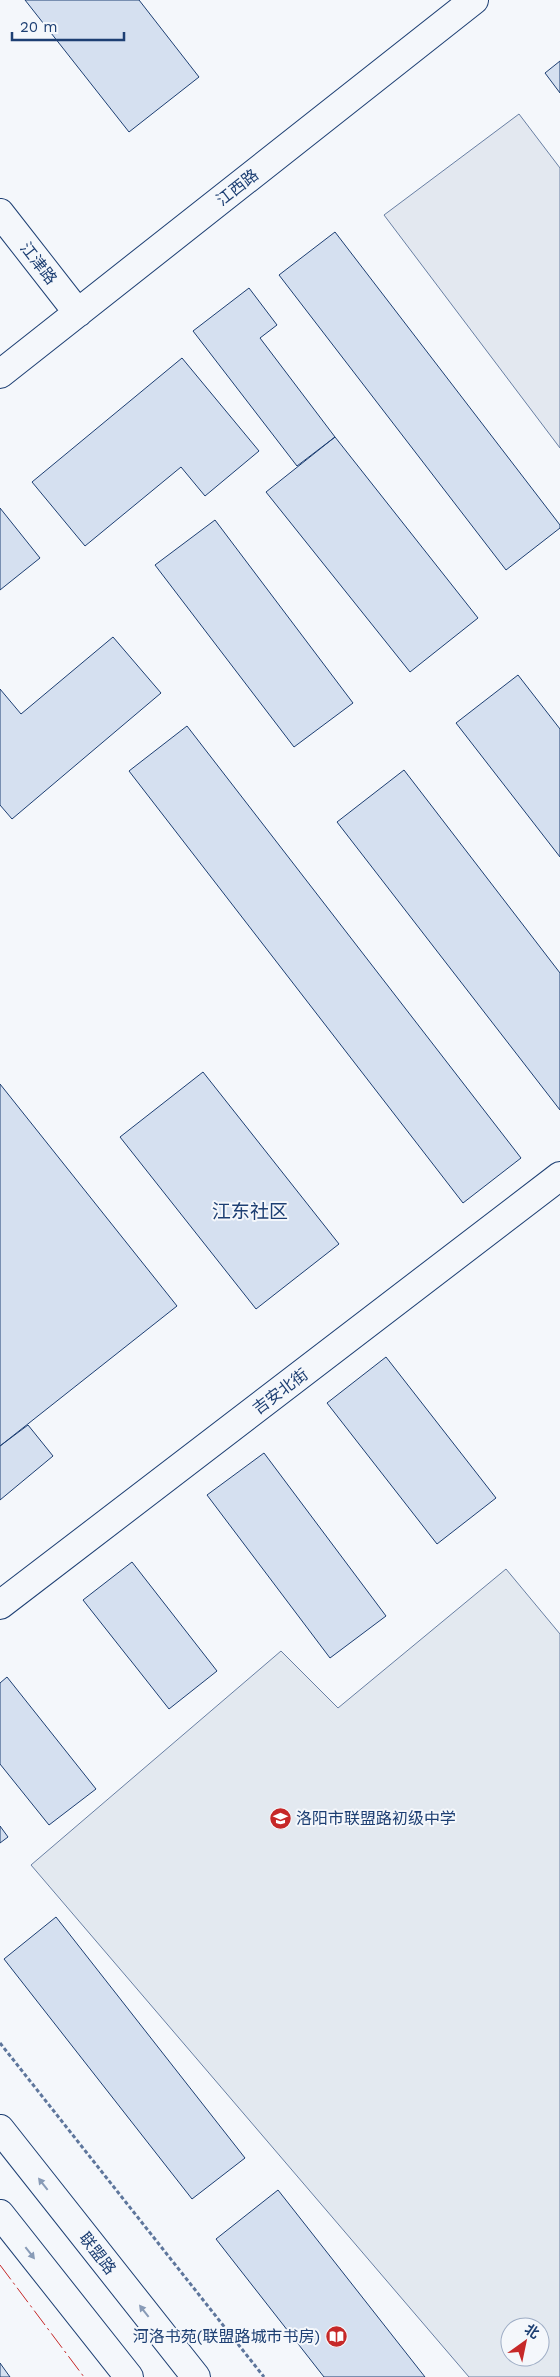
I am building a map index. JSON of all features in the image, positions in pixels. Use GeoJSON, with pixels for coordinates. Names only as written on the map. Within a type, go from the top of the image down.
{"type":"FeatureCollection","features":[{"type":"Feature","properties":{"kind":"street","name":"江西路"},"geometry":{"type":"LineString","coordinates":[[0,374],[474,0]]}},
{"type":"Feature","properties":{"kind":"street","name":"江津路"},"geometry":{"type":"LineString","coordinates":[[0,213],[78,313]]}},
{"type":"Feature","properties":{"kind":"street","name":"吉安北街"},"geometry":{"type":"LineString","coordinates":[[0,1606],[560,1176]]}},
{"type":"Feature","properties":{"kind":"street","name":"联盟路"},"geometry":{"type":"LineString","coordinates":[[0,2129],[196,2377]]}},
{"type":"Feature","properties":{"kind":"street"},"geometry":{"type":"LineString","coordinates":[[0,2214],[129,2377]]}},
{"type":"Feature","properties":{"kind":"path"},"geometry":{"type":"LineString","coordinates":[[0,2043],[264,2377]]}},
{"type":"Feature","properties":{"kind":"shaded area"},"geometry":{"type":"Polygon","coordinates":[[[519,114],[560,168],[560,448],[384,215],[519,114]]]}},
{"type":"Feature","properties":{"kind":"shaded area"},"geometry":{"type":"Polygon","coordinates":[[[506,1569],[560,1634],[560,2377],[469,2377],[31,1865],[281,1651],[338,1708],[506,1569]]]}},
{"type":"Feature","properties":{"kind":"building"},"geometry":{"type":"Polygon","coordinates":[[[25,0],[139,0],[199,77],[129,132],[25,0]]]}},
{"type":"Feature","properties":{"kind":"building"},"geometry":{"type":"Polygon","coordinates":[[[560,61],[560,93],[545,73],[560,61]]]}},
{"type":"Feature","properties":{"kind":"building"},"geometry":{"type":"Polygon","coordinates":[[[335,232],[560,525],[560,528],[506,570],[279,275],[335,232]]]}},
{"type":"Feature","properties":{"kind":"building"},"geometry":{"type":"Polygon","coordinates":[[[249,288],[277,325],[260,338],[335,437],[297,466],[193,331],[249,288]]]}},
{"type":"Feature","properties":{"kind":"building"},"geometry":{"type":"Polygon","coordinates":[[[182,358],[259,451],[205,496],[181,467],[85,546],[32,482],[182,358]]]}},
{"type":"Feature","properties":{"kind":"building"},"geometry":{"type":"Polygon","coordinates":[[[335,437],[478,618],[410,672],[266,492],[335,437]]]}},
{"type":"Feature","properties":{"kind":"building"},"geometry":{"type":"Polygon","coordinates":[[[0,508],[40,558],[0,590],[0,508]]]}},
{"type":"Feature","properties":{"kind":"building"},"geometry":{"type":"Polygon","coordinates":[[[215,520],[353,703],[294,747],[155,565],[215,520]]]}},
{"type":"Feature","properties":{"kind":"building"},"geometry":{"type":"Polygon","coordinates":[[[113,637],[161,693],[12,819],[0,805],[0,689],[21,714],[113,637]]]}},
{"type":"Feature","properties":{"kind":"building"},"geometry":{"type":"Polygon","coordinates":[[[518,675],[560,729],[560,857],[456,723],[518,675]]]}},
{"type":"Feature","properties":{"kind":"building"},"geometry":{"type":"Polygon","coordinates":[[[187,726],[521,1158],[463,1203],[129,771],[187,726]]]}},
{"type":"Feature","properties":{"kind":"building"},"geometry":{"type":"Polygon","coordinates":[[[404,770],[560,973],[560,1110],[337,822],[404,770]]]}},
{"type":"Feature","properties":{"kind":"building"},"geometry":{"type":"Polygon","coordinates":[[[203,1072],[339,1244],[256,1309],[120,1137],[203,1072]]]}},
{"type":"Feature","properties":{"kind":"building"},"geometry":{"type":"Polygon","coordinates":[[[0,1084],[177,1306],[0,1446],[0,1084]]]}},
{"type":"Feature","properties":{"kind":"building"},"geometry":{"type":"Polygon","coordinates":[[[386,1357],[496,1498],[437,1544],[327,1403],[386,1357]]]}},
{"type":"Feature","properties":{"kind":"building"},"geometry":{"type":"Polygon","coordinates":[[[28,1425],[53,1456],[0,1500],[0,1446],[28,1425]]]}},
{"type":"Feature","properties":{"kind":"building"},"geometry":{"type":"Polygon","coordinates":[[[264,1453],[386,1616],[330,1658],[207,1495],[264,1453]]]}},
{"type":"Feature","properties":{"kind":"building"},"geometry":{"type":"Polygon","coordinates":[[[132,1562],[217,1671],[169,1709],[83,1600],[132,1562]]]}},
{"type":"Feature","properties":{"kind":"building"},"geometry":{"type":"Polygon","coordinates":[[[7,1677],[96,1789],[49,1825],[0,1764],[0,1683],[7,1677]]]}},
{"type":"Feature","properties":{"kind":"building"},"geometry":{"type":"Polygon","coordinates":[[[0,1826],[8,1837],[0,1843],[0,1826]]]}},
{"type":"Feature","properties":{"kind":"building"},"geometry":{"type":"Polygon","coordinates":[[[56,1917],[245,2158],[192,2199],[4,1959],[56,1917]]]}},
{"type":"Feature","properties":{"kind":"building"},"geometry":{"type":"Polygon","coordinates":[[[278,2190],[425,2377],[324,2377],[216,2239],[278,2190]]]}},
{"type":"Feature","properties":{"kind":"building"},"geometry":{"type":"Polygon","coordinates":[[[0,2363],[10,2377],[0,2377],[0,2363]]]}},
{"type":"Feature","properties":{"kind":"power"},"geometry":{"type":"LineString","coordinates":[[0,2265],[84,2377]]}},
{"type":"Feature","properties":{"kind":"place","name":"洛阳市联盟路初级中学"},"geometry":{"type":"Point","coordinates":[280,1818]}},
{"type":"Feature","properties":{"kind":"place","name":"河洛书苑(联盟路城市书房)"},"geometry":{"type":"Point","coordinates":[336,2336]}},
{"type":"Feature","properties":{"kind":"district","name":"江东社区"},"geometry":{"type":"Point","coordinates":[250,1211]}}]}
